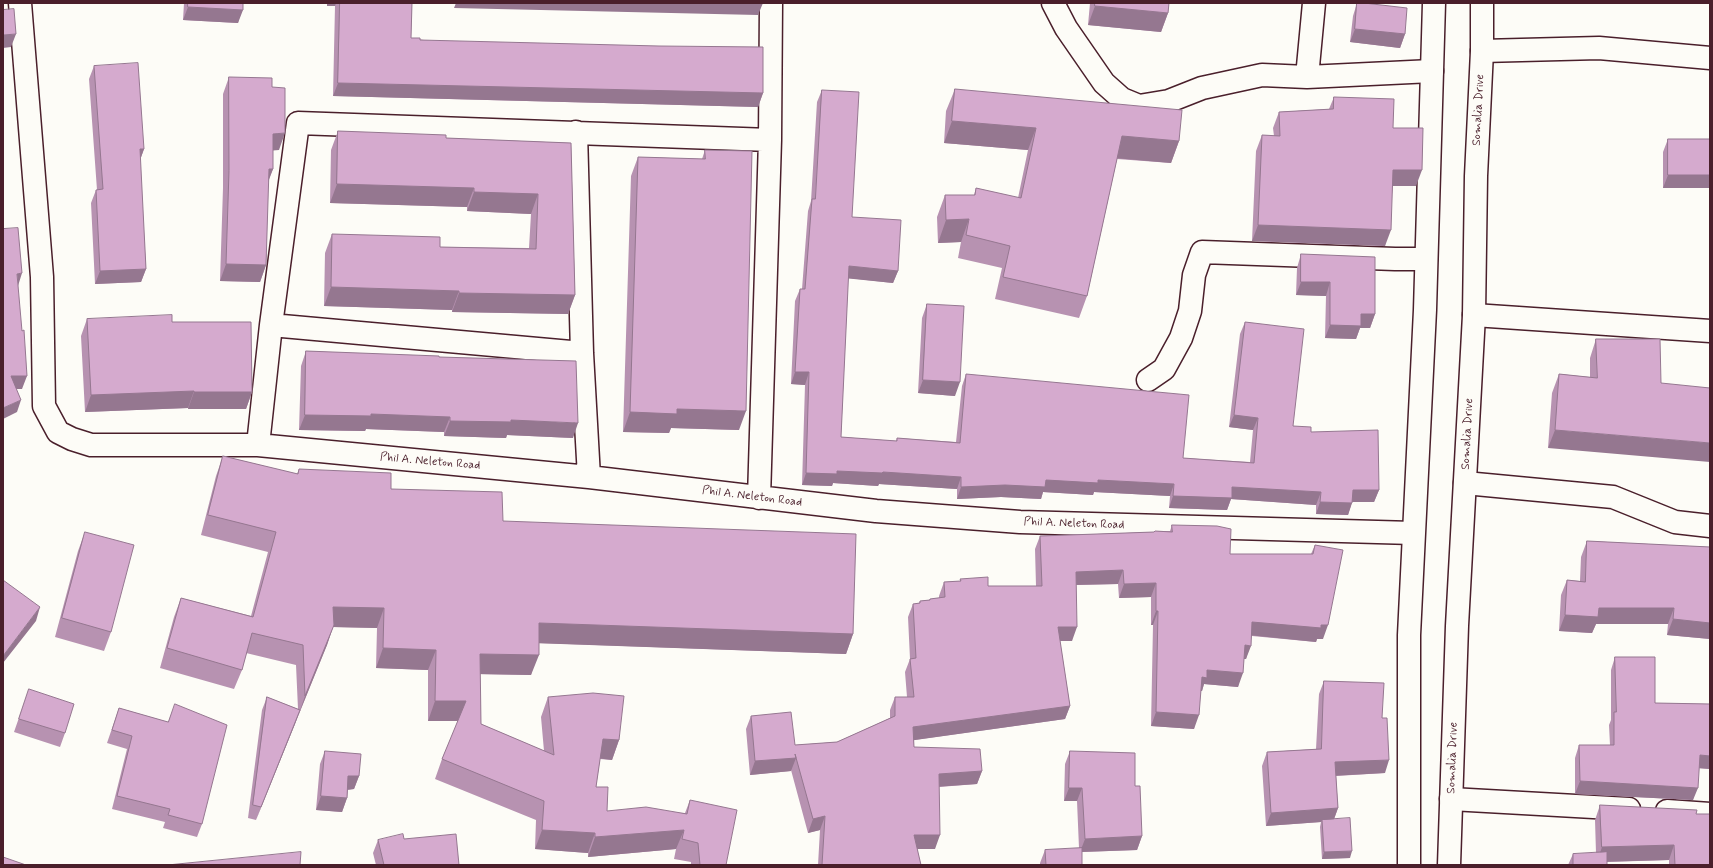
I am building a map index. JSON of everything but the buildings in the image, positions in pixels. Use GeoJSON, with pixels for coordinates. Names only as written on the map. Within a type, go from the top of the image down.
{"type":"FeatureCollection","features":[{"type":"Feature","properties":{"kind":"street","name":"Phil A. Neleton Road"},"geometry":{"type":"LineString","coordinates":[[20,3],[42,277],[44,406],[58,432],[72,439],[91,445],[258,445],[589,477],[876,511],[1020,522],[1413,533]]}},
{"type":"Feature","properties":{"kind":"street"},"geometry":{"type":"LineString","coordinates":[[759,498],[770,140],[771,3]]}},
{"type":"Feature","properties":{"kind":"street"},"geometry":{"type":"LineString","coordinates":[[1053,3],[1066,28],[1104,83],[1122,99],[1139,106],[1169,101],[1202,88],[1262,75],[1307,77],[1432,71]]}},
{"type":"Feature","properties":{"kind":"street"},"geometry":{"type":"LineString","coordinates":[[1307,77],[1314,3]]}},
{"type":"Feature","properties":{"kind":"street"},"geometry":{"type":"LineString","coordinates":[[1408,865],[1409,635],[1426,259],[1434,3]]}},
{"type":"Feature","properties":{"kind":"street","name":"Somalia Drive"},"geometry":{"type":"LineString","coordinates":[[1449,865],[1457,626],[1474,315],[1476,176],[1482,50],[1482,3]]}},
{"type":"Feature","properties":{"kind":"street"},"geometry":{"type":"LineString","coordinates":[[1482,50],[1598,48],[1710,58]]}},
{"type":"Feature","properties":{"kind":"street"},"geometry":{"type":"LineString","coordinates":[[258,445],[271,325],[298,123],[770,140]]}},
{"type":"Feature","properties":{"kind":"street"},"geometry":{"type":"LineString","coordinates":[[576,132],[582,353],[589,477]]}},
{"type":"Feature","properties":{"kind":"street"},"geometry":{"type":"LineString","coordinates":[[1148,380],[1164,369],[1181,338],[1190,311],[1194,275],[1202,252],[1426,259]]}},
{"type":"Feature","properties":{"kind":"street"},"geometry":{"type":"LineString","coordinates":[[1474,315],[1710,331]]}},
{"type":"Feature","properties":{"kind":"street"},"geometry":{"type":"LineString","coordinates":[[271,325],[582,353]]}},
{"type":"Feature","properties":{"kind":"street"},"geometry":{"type":"LineString","coordinates":[[1465,482],[1613,497],[1675,522],[1710,526]]}},
{"type":"Feature","properties":{"kind":"street"},"geometry":{"type":"LineString","coordinates":[[1452,799],[1710,814]]}}]}
